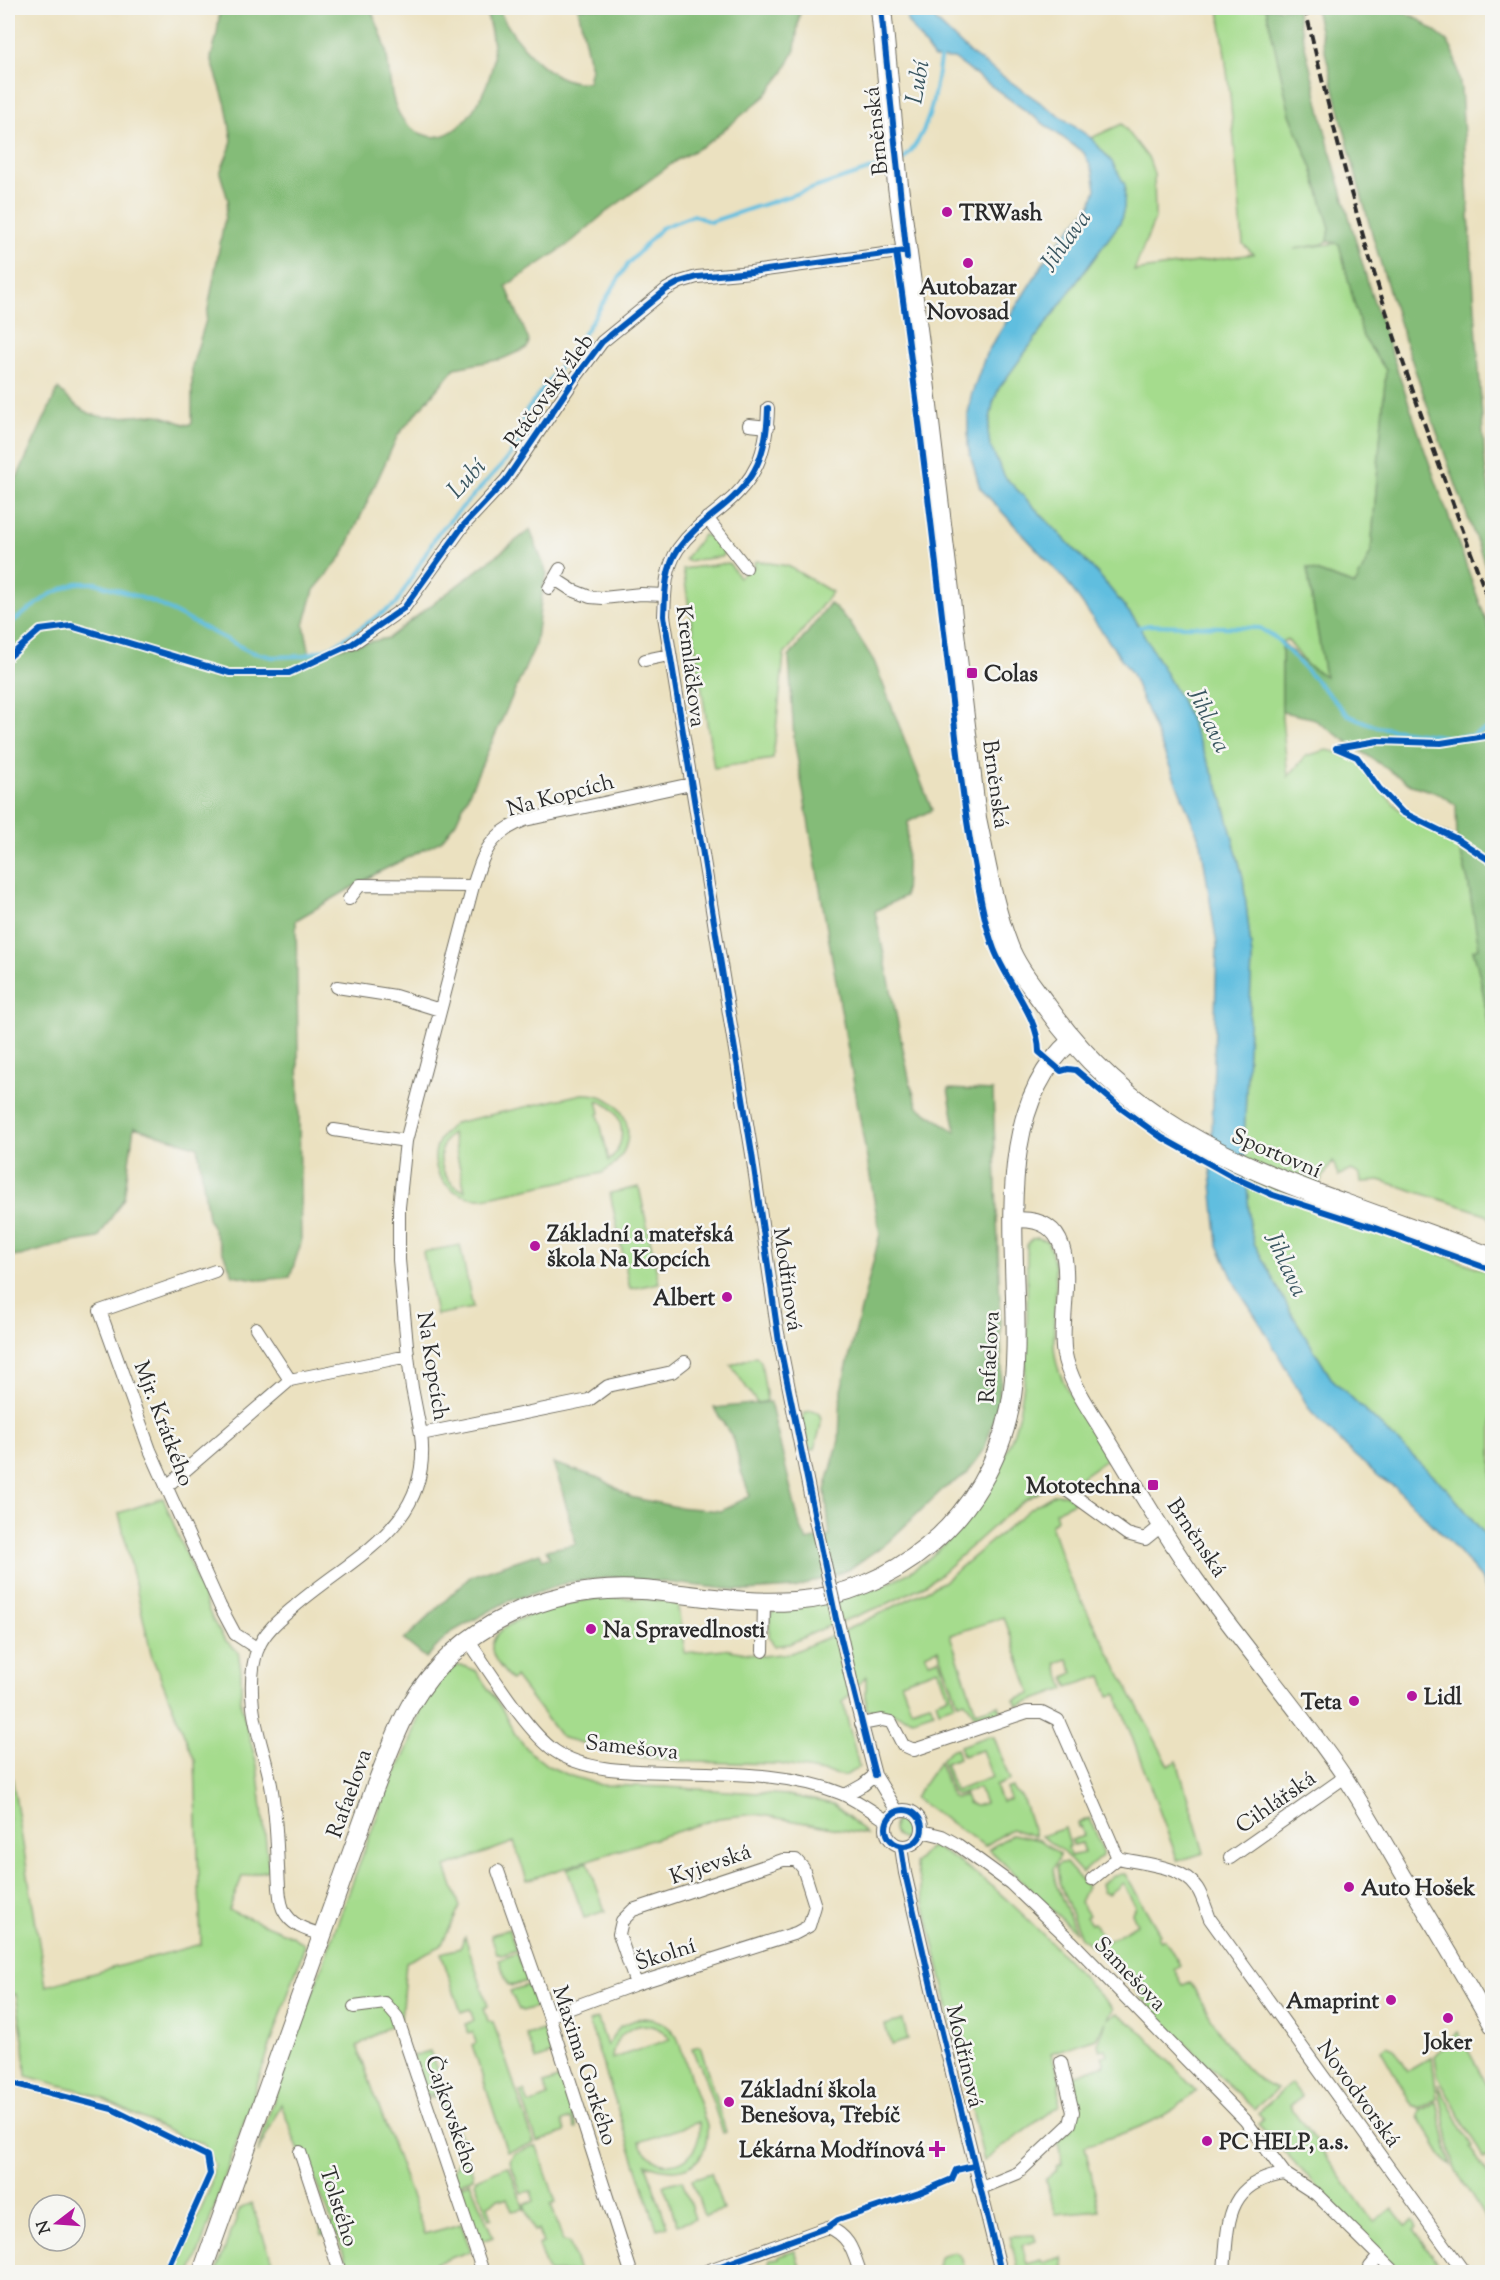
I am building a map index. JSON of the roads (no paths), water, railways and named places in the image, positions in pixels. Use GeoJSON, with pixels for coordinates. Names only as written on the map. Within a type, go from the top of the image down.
{"type":"FeatureCollection","features":[{"type":"Feature","properties":{"kind":"main road","name":"Brněnská"},"geometry":{"type":"LineString","coordinates":[[881,8],[898,186],[924,381],[976,818],[991,887],[1012,954],[1065,1047]]}},
{"type":"Feature","properties":{"kind":"main road","name":"Sportovní"},"geometry":{"type":"LineString","coordinates":[[1065,1047],[1179,1132],[1243,1165],[1492,1258]]}},
{"type":"Feature","properties":{"kind":"main road"},"geometry":{"type":"LineString","coordinates":[[1015,1220],[1016,1163],[1021,1132],[1036,1089],[1065,1047]]}},
{"type":"Feature","properties":{"kind":"main road","name":"Rafaelova"},"geometry":{"type":"LineString","coordinates":[[202,2272],[374,1790],[394,1739],[411,1705],[432,1676],[468,1640],[497,1620],[557,1597],[584,1592],[641,1590],[764,1602],[803,1600],[836,1594],[866,1584],[896,1569],[936,1539],[964,1509],[981,1485],[1001,1442],[1012,1395],[1015,1357],[1015,1220]]}},
{"type":"Feature","properties":{"kind":"street","name":"Ptáčovský žleb"},"geometry":{"type":"LineString","coordinates":[[352,644],[404,608],[463,526],[506,480],[602,342],[668,289],[697,277],[906,251]]}},
{"type":"Feature","properties":{"kind":"street","name":"Kremláčkova"},"geometry":{"type":"LineString","coordinates":[[691,784],[664,616],[667,576],[677,551],[693,530],[744,487],[758,466],[768,428],[768,408]]}},
{"type":"Feature","properties":{"kind":"street"},"geometry":{"type":"LineString","coordinates":[[748,425],[768,428]]}},
{"type":"Feature","properties":{"kind":"street"},"geometry":{"type":"LineString","coordinates":[[707,518],[746,568]]}},
{"type":"Feature","properties":{"kind":"street","name":"Kremláčkova"},"geometry":{"type":"LineString","coordinates":[[555,579],[572,590],[590,597],[665,595]]}},
{"type":"Feature","properties":{"kind":"street"},"geometry":{"type":"LineString","coordinates":[[645,660],[669,655]]}},
{"type":"Feature","properties":{"kind":"street","name":"Na Kopcích"},"geometry":{"type":"LineString","coordinates":[[685,1362],[672,1372],[608,1386],[589,1400],[422,1434],[408,1356],[399,1260],[399,1207],[406,1141],[473,885],[483,855],[491,842],[500,832],[525,820],[691,784]]}},
{"type":"Feature","properties":{"kind":"street","name":"Modřínová"},"geometry":{"type":"LineString","coordinates":[[691,784],[752,1154],[779,1342],[814,1515],[861,1724],[875,1775],[897,1811]]}},
{"type":"Feature","properties":{"kind":"street"},"geometry":{"type":"LineString","coordinates":[[349,899],[360,885],[473,885]]}},
{"type":"Feature","properties":{"kind":"street"},"geometry":{"type":"LineString","coordinates":[[337,987],[395,996],[441,1010]]}},
{"type":"Feature","properties":{"kind":"street"},"geometry":{"type":"LineString","coordinates":[[334,1130],[406,1141]]}},
{"type":"Feature","properties":{"kind":"street","name":"Brněnská"},"geometry":{"type":"LineString","coordinates":[[1015,1220],[1039,1222],[1047,1226],[1059,1240],[1065,1261],[1063,1333],[1067,1364],[1086,1403],[1201,1587],[1287,1696],[1345,1778],[1492,2026]]}},
{"type":"Feature","properties":{"kind":"street","name":"Mjr. Krátkého"},"geometry":{"type":"LineString","coordinates":[[215,1271],[100,1311],[150,1450],[228,1622],[235,1634],[258,1649]]}},
{"type":"Feature","properties":{"kind":"street"},"geometry":{"type":"LineString","coordinates":[[256,1328],[291,1380]]}},
{"type":"Feature","properties":{"kind":"street"},"geometry":{"type":"LineString","coordinates":[[166,1487],[291,1380],[408,1356]]}},
{"type":"Feature","properties":{"kind":"street"},"geometry":{"type":"LineString","coordinates":[[323,1935],[303,1929],[292,1922],[281,1904],[272,1789],[253,1706],[252,1681],[258,1649],[276,1622],[375,1546],[398,1521],[411,1502],[422,1467],[422,1434]]}},
{"type":"Feature","properties":{"kind":"street"},"geometry":{"type":"LineString","coordinates":[[1065,1489],[1126,1534],[1145,1539],[1161,1526]]}},
{"type":"Feature","properties":{"kind":"street"},"geometry":{"type":"LineString","coordinates":[[763,1651],[764,1602]]}},
{"type":"Feature","properties":{"kind":"street","name":"Samešova"},"geometry":{"type":"LineString","coordinates":[[468,1640],[527,1722],[550,1748],[573,1760],[608,1768],[638,1771],[743,1775],[797,1782],[845,1795],[887,1821]]}},
{"type":"Feature","properties":{"kind":"street"},"geometry":{"type":"LineString","coordinates":[[861,1724],[882,1720],[891,1722],[903,1745],[914,1750],[1027,1712],[1042,1712],[1058,1720],[1118,1858],[1092,1879]]}},
{"type":"Feature","properties":{"kind":"street"},"geometry":{"type":"LineString","coordinates":[[845,1795],[875,1775]]}},
{"type":"Feature","properties":{"kind":"street","name":"Cihlářská"},"geometry":{"type":"LineString","coordinates":[[1230,1858],[1345,1778]]}},
{"type":"Feature","properties":{"kind":"street"},"geometry":{"type":"LineString","coordinates":[[908,1810],[918,1816],[923,1826],[917,1841],[907,1847],[896,1845],[888,1837],[887,1821],[897,1811],[908,1810]]}},
{"type":"Feature","properties":{"kind":"street","name":"Samešova"},"geometry":{"type":"LineString","coordinates":[[922,1831],[942,1836],[958,1845],[1010,1883],[1071,1941],[1245,2120],[1285,2174]]}},
{"type":"Feature","properties":{"kind":"street","name":"Modřínová"},"geometry":{"type":"LineString","coordinates":[[901,1847],[905,1874],[1000,2272]]}},
{"type":"Feature","properties":{"kind":"street","name":"Novodvorská"},"geometry":{"type":"LineString","coordinates":[[1118,1858],[1187,1876],[1197,1889],[1210,1919],[1464,2272]]}},
{"type":"Feature","properties":{"kind":"street","name":"Kyjevská"},"geometry":{"type":"LineString","coordinates":[[636,1984],[619,1934],[622,1921],[633,1910],[783,1860],[796,1860],[803,1868],[815,1906],[809,1926],[796,1933]]}},
{"type":"Feature","properties":{"kind":"street","name":"Maxima Gorkého"},"geometry":{"type":"LineString","coordinates":[[498,1871],[549,2016],[632,2272]]}},
{"type":"Feature","properties":{"kind":"street","name":"Školní"},"geometry":{"type":"LineString","coordinates":[[549,2016],[636,1984],[796,1933]]}},
{"type":"Feature","properties":{"kind":"street","name":"Čajkovského"},"geometry":{"type":"LineString","coordinates":[[354,2007],[385,2003],[397,2017],[483,2272]]}},
{"type":"Feature","properties":{"kind":"street"},"geometry":{"type":"LineString","coordinates":[[979,2189],[1018,2173],[1070,2124],[1073,2112],[1061,2062]]}},
{"type":"Feature","properties":{"kind":"street","name":"Tolstého"},"geometry":{"type":"LineString","coordinates":[[300,2152],[340,2272]]}},
{"type":"Feature","properties":{"kind":"street"},"geometry":{"type":"LineString","coordinates":[[1224,2272],[1230,2214],[1235,2202],[1244,2189],[1253,2182],[1285,2174],[1316,2194],[1395,2272]]}},
{"type":"Feature","properties":{"kind":"street"},"geometry":{"type":"LineString","coordinates":[[707,2272],[828,2227],[841,2232],[852,2250],[860,2272]]}},
{"type":"Feature","properties":{"kind":"street"},"geometry":{"type":"LineString","coordinates":[[1370,2272],[1370,2267],[1379,2256]]}},
{"type":"Feature","properties":{"kind":"water","name":"Jihlava"},"geometry":{"type":"Polygon","coordinates":[[[906,8],[932,8],[936,21],[971,54],[1091,138],[1112,162],[1125,185],[1124,208],[1120,223],[999,388],[993,403],[988,431],[990,446],[1005,477],[1099,575],[1136,621],[1182,702],[1221,793],[1243,878],[1252,957],[1244,1140],[1250,1228],[1254,1243],[1290,1311],[1331,1378],[1448,1490],[1492,1543],[1492,1606],[1481,1578],[1450,1542],[1395,1487],[1355,1456],[1311,1412],[1260,1323],[1238,1290],[1218,1245],[1211,1173],[1217,945],[1201,843],[1132,674],[1067,582],[980,488],[968,447],[968,415],[971,396],[986,354],[1051,251],[1091,205],[1096,189],[1093,172],[1084,153],[954,59],[934,58],[907,21],[906,8]]]}},
{"type":"Feature","properties":{"kind":"waterway","name":"Lubí"},"geometry":{"type":"LineString","coordinates":[[903,160],[920,137],[931,110],[941,53]]}},
{"type":"Feature","properties":{"kind":"waterway","name":"Lubí"},"geometry":{"type":"LineString","coordinates":[[8,625],[49,595],[76,583],[96,583],[154,602],[251,652],[272,657],[303,656],[332,647],[396,604],[438,533],[502,465],[528,431],[522,417],[581,338],[628,264],[661,228],[694,215],[710,222],[890,163]]}},
{"type":"Feature","properties":{"kind":"waterway"},"geometry":{"type":"LineString","coordinates":[[1136,628],[1149,625],[1260,628],[1277,639],[1348,715],[1377,727],[1448,737],[1470,736],[1492,727]]}},
{"type":"Feature","properties":{"kind":"railway"},"geometry":{"type":"LineString","coordinates":[[1305,8],[1339,149],[1379,289],[1419,410],[1492,610]]}},
{"type":"Feature","properties":{"kind":"place","name":"TRWash"},"geometry":{"type":"Point","coordinates":[947,212]}},
{"type":"Feature","properties":{"kind":"place","name":"Autobazar Novosad"},"geometry":{"type":"Point","coordinates":[968,263]}},
{"type":"Feature","properties":{"kind":"place","name":"Colas"},"geometry":{"type":"Point","coordinates":[972,673]}},
{"type":"Feature","properties":{"kind":"place","name":"Základní a mateřská škola Na Kopcích"},"geometry":{"type":"Point","coordinates":[535,1246]}},
{"type":"Feature","properties":{"kind":"place","name":"Albert"},"geometry":{"type":"Point","coordinates":[727,1297]}},
{"type":"Feature","properties":{"kind":"place","name":"Mototechna"},"geometry":{"type":"Point","coordinates":[1153,1485]}},
{"type":"Feature","properties":{"kind":"place","name":"Na Spravedlnosti"},"geometry":{"type":"Point","coordinates":[591,1629]}},
{"type":"Feature","properties":{"kind":"place","name":"Lidl"},"geometry":{"type":"Point","coordinates":[1412,1696]}},
{"type":"Feature","properties":{"kind":"place","name":"Teta"},"geometry":{"type":"Point","coordinates":[1354,1701]}},
{"type":"Feature","properties":{"kind":"place","name":"Auto Hošek"},"geometry":{"type":"Point","coordinates":[1349,1887]}},
{"type":"Feature","properties":{"kind":"place","name":"Amaprint"},"geometry":{"type":"Point","coordinates":[1391,2000]}},
{"type":"Feature","properties":{"kind":"place","name":"Joker"},"geometry":{"type":"Point","coordinates":[1448,2018]}},
{"type":"Feature","properties":{"kind":"place","name":"Základní škola Benešova, Třebíč"},"geometry":{"type":"Point","coordinates":[729,2102]}},
{"type":"Feature","properties":{"kind":"place","name":"PC HELP, a.s."},"geometry":{"type":"Point","coordinates":[1207,2141]}},
{"type":"Feature","properties":{"kind":"place","name":"Lékárna Modřínová"},"geometry":{"type":"Point","coordinates":[937,2149]}}]}
